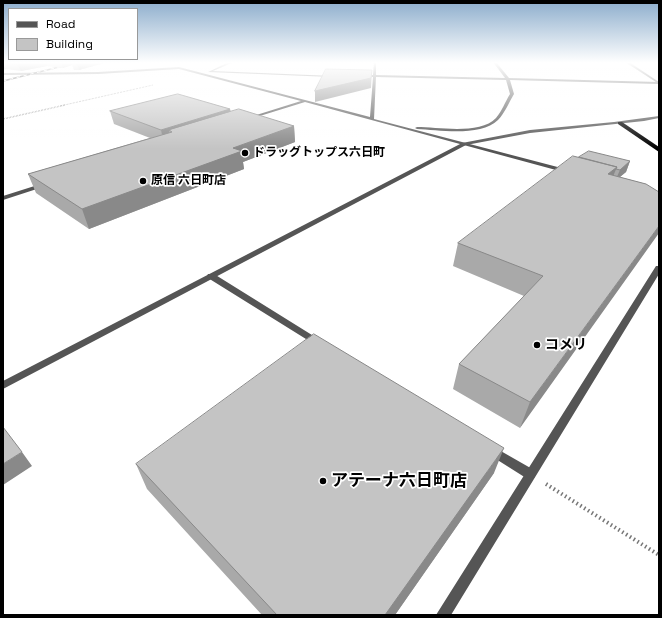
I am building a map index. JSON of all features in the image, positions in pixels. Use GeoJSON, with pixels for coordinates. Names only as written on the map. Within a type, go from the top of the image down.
{"type":"FeatureCollection","features":[{"type":"Feature","properties":{"kind":"highway"},"geometry":{"type":"LineString","coordinates":[[620,123],[659,150]]}},
{"type":"Feature","properties":{"kind":"street"},"geometry":{"type":"LineString","coordinates":[[266,91],[570,172]]}},
{"type":"Feature","properties":{"kind":"street"},"geometry":{"type":"LineString","coordinates":[[372,119],[373,91]]}},
{"type":"Feature","properties":{"kind":"street"},"geometry":{"type":"LineString","coordinates":[[404,127],[474,129],[487,126],[495,121],[512,94],[511,91]]}},
{"type":"Feature","properties":{"kind":"street"},"geometry":{"type":"LineString","coordinates":[[242,121],[304,102]]}},
{"type":"Feature","properties":{"kind":"street"},"geometry":{"type":"LineString","coordinates":[[3,385],[464,144],[497,136],[538,130],[620,123],[659,117]]}},
{"type":"Feature","properties":{"kind":"street"},"geometry":{"type":"LineString","coordinates":[[3,198],[48,184]]}},
{"type":"Feature","properties":{"kind":"street"},"geometry":{"type":"LineString","coordinates":[[443,615],[659,268]]}},
{"type":"Feature","properties":{"kind":"street"},"geometry":{"type":"LineString","coordinates":[[211,276],[326,348]]}},
{"type":"Feature","properties":{"kind":"street"},"geometry":{"type":"LineString","coordinates":[[482,445],[530,474]]}},
{"type":"Feature","properties":{"kind":"path"},"geometry":{"type":"LineString","coordinates":[[3,119],[126,91]]}},
{"type":"Feature","properties":{"kind":"path"},"geometry":{"type":"LineString","coordinates":[[530,474],[659,555]]}},
{"type":"Feature","properties":{"kind":"building"},"geometry":{"type":"Polygon","coordinates":[[[178,94],[230,109],[161,130],[110,111],[178,94]]]}},
{"type":"Feature","properties":{"kind":"building"},"geometry":{"type":"Polygon","coordinates":[[[239,109],[294,126],[233,148],[242,151],[82,209],[28,174],[172,132],[169,130],[239,109]]]}},
{"type":"Feature","properties":{"kind":"building"},"geometry":{"type":"Polygon","coordinates":[[[589,151],[630,161],[620,170],[616,169],[617,167],[579,157],[589,151]]]}},
{"type":"Feature","properties":{"kind":"building","name":"コメリ"},"geometry":{"type":"Polygon","coordinates":[[[573,156],[617,167],[608,174],[646,184],[659,192],[659,226],[530,402],[459,364],[543,276],[458,243],[573,156]]]}},
{"type":"Feature","properties":{"kind":"building","name":"アテーナ六日町店"},"geometry":{"type":"Polygon","coordinates":[[[314,334],[504,448],[385,615],[277,615],[136,464],[314,334]]]}},
{"type":"Feature","properties":{"kind":"building"},"geometry":{"type":"Polygon","coordinates":[[[3,427],[22,452],[3,464],[3,427]]]}},
{"type":"Feature","properties":{"kind":"place","name":"ドラッグトップス六日町"},"geometry":{"type":"Point","coordinates":[245,153]}},
{"type":"Feature","properties":{"kind":"place","name":"原信 六日町店"},"geometry":{"type":"Point","coordinates":[143,181]}},
{"type":"Feature","properties":{"kind":"place","name":"コメリ"},"geometry":{"type":"Point","coordinates":[537,345]}},
{"type":"Feature","properties":{"kind":"place","name":"アテーナ六日町店"},"geometry":{"type":"Point","coordinates":[323,481]}}]}
